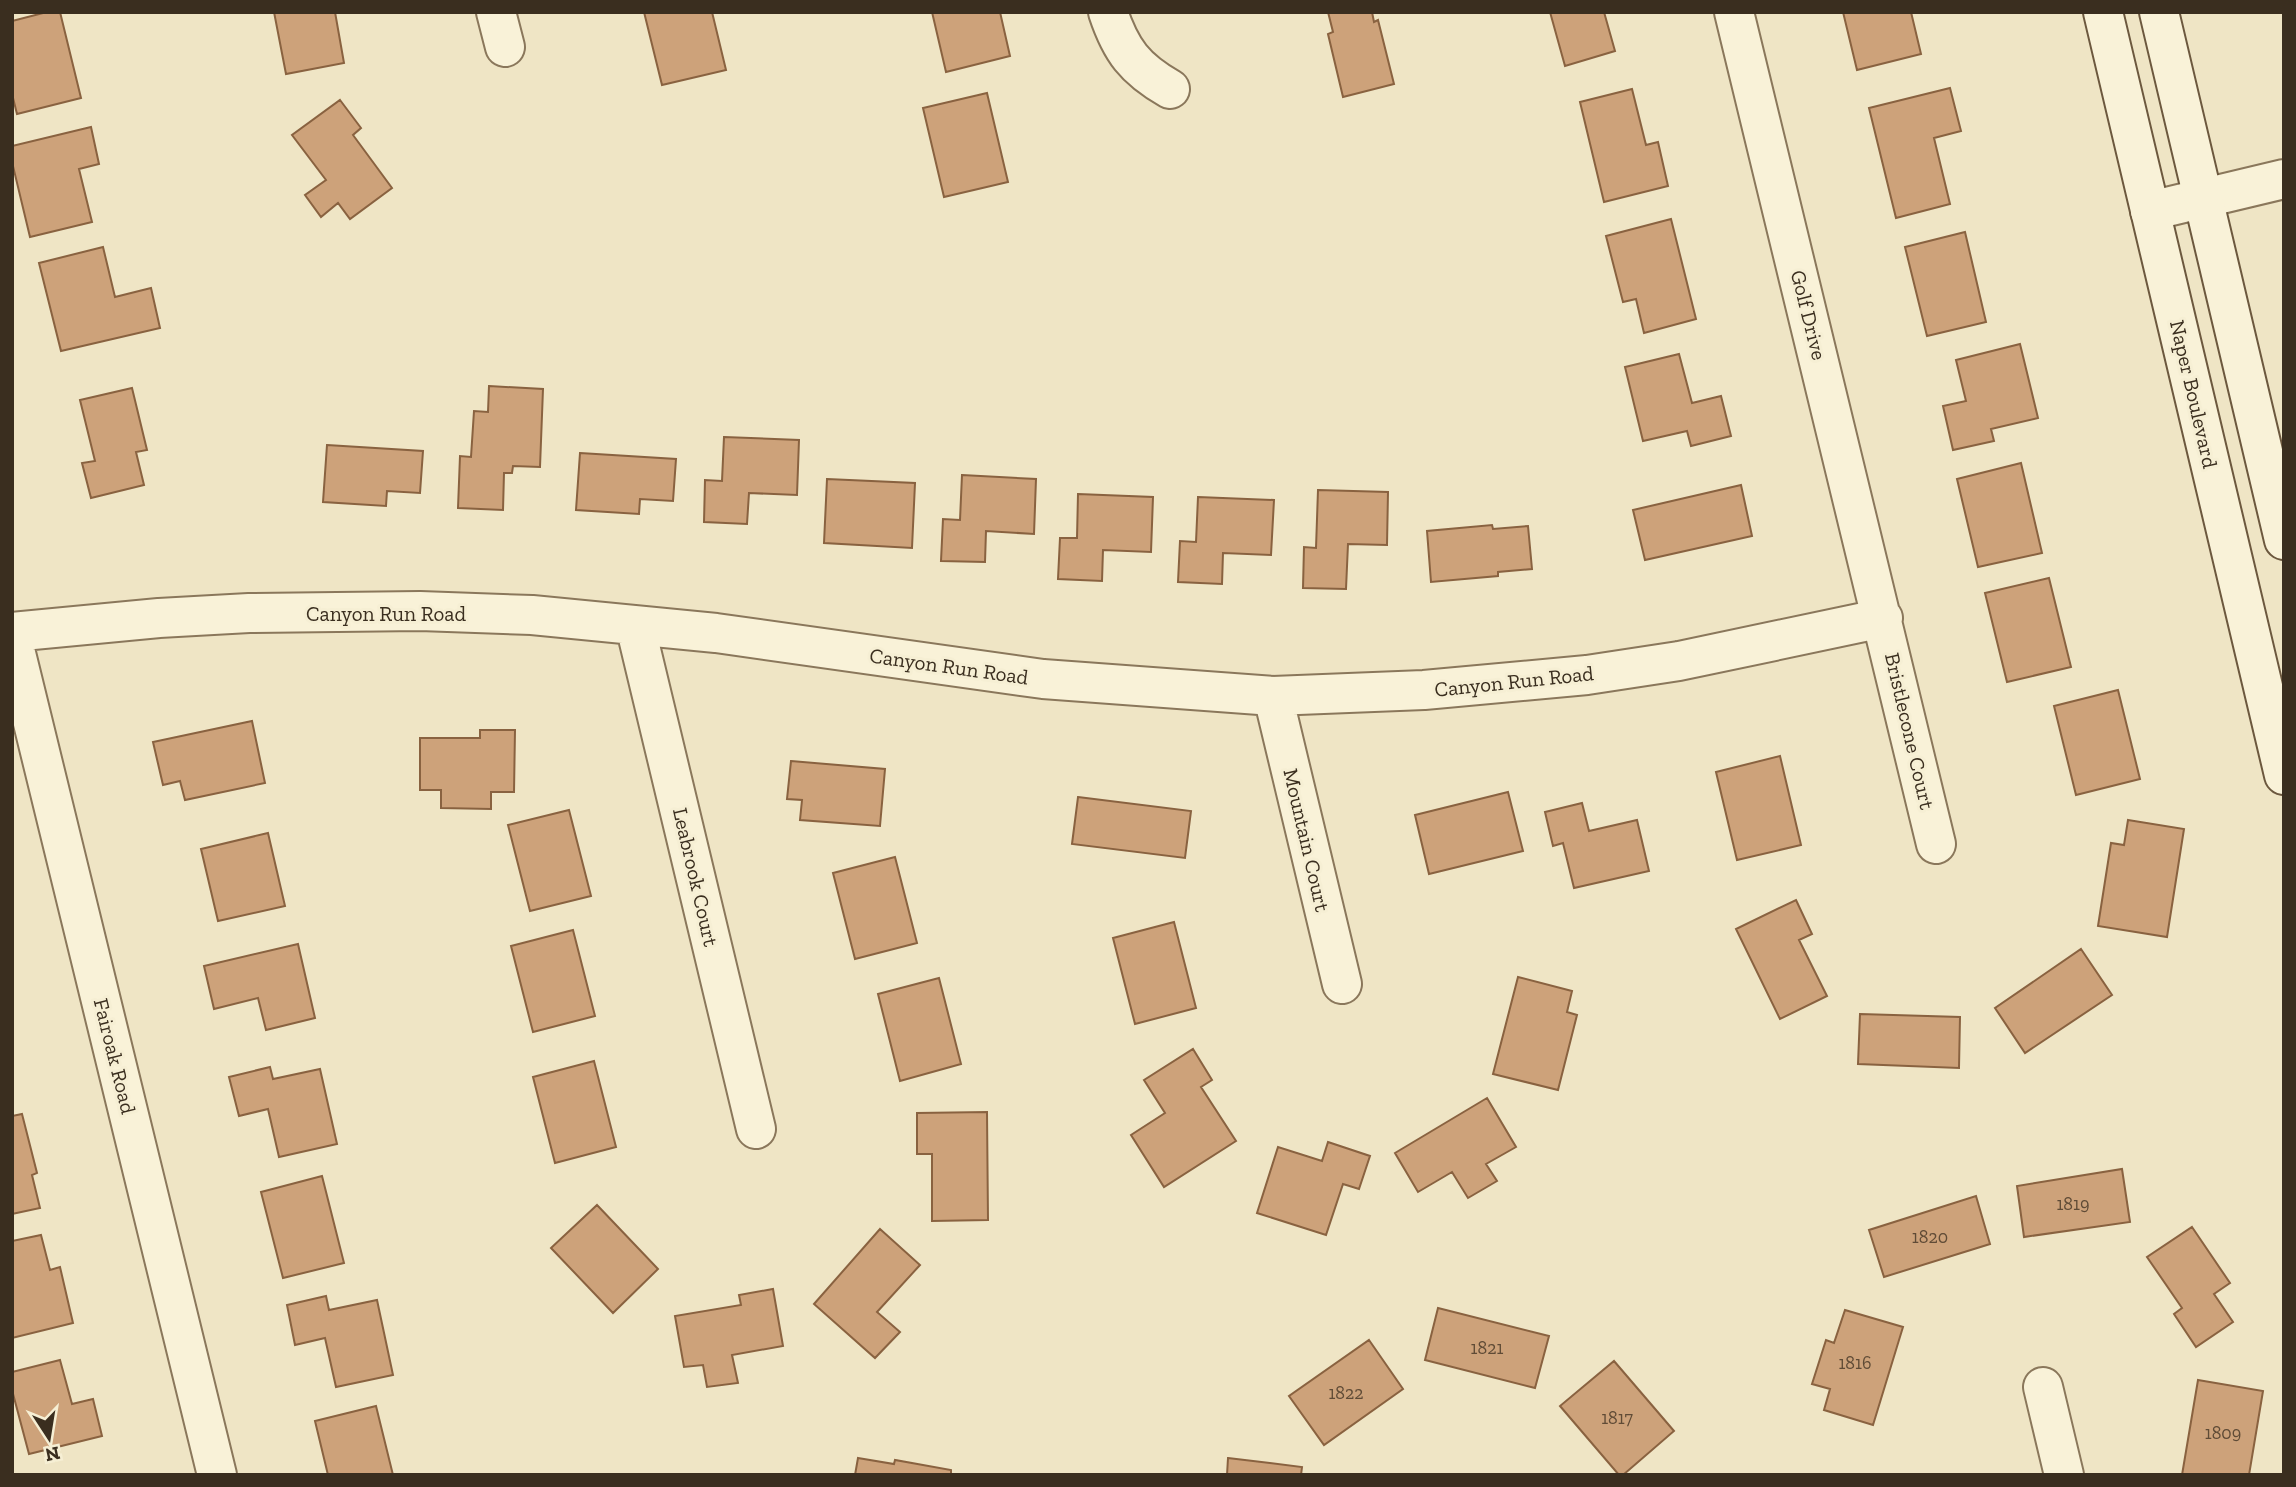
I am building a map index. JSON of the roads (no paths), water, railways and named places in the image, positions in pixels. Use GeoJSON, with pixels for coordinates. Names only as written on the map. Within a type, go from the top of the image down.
{"type":"FeatureCollection","features":[{"type":"Feature","properties":{"kind":"street"},"geometry":{"type":"LineString","coordinates":[[1108,12],[1114,31],[1128,57],[1147,75],[1170,89]]}},
{"type":"Feature","properties":{"kind":"street","name":"Golf Drive"},"geometry":{"type":"LineString","coordinates":[[1734,12],[1883,618]]}},
{"type":"Feature","properties":{"kind":"street","name":"Naper Boulevard"},"geometry":{"type":"LineString","coordinates":[[2103,12],[2284,775]]}},
{"type":"Feature","properties":{"kind":"street"},"geometry":{"type":"LineString","coordinates":[[2159,12],[2284,540]]}},
{"type":"Feature","properties":{"kind":"street"},"geometry":{"type":"LineString","coordinates":[[2150,211],[2284,179]]}},
{"type":"Feature","properties":{"kind":"street","name":"Canyon Run Road"},"geometry":{"type":"LineString","coordinates":[[12,635],[159,618],[262,613],[420,611],[532,615],[716,633],[1043,679],[1273,696],[1424,690],[1587,675],[1679,661],[1883,618]]}},
{"type":"Feature","properties":{"kind":"street","name":"Bristlecone Court"},"geometry":{"type":"LineString","coordinates":[[1883,618],[1937,844]]}},
{"type":"Feature","properties":{"kind":"street","name":"Leabrook Court"},"geometry":{"type":"LineString","coordinates":[[635,625],[756,1129]]}},
{"type":"Feature","properties":{"kind":"street","name":"Fairoak Road"},"geometry":{"type":"LineString","coordinates":[[12,635],[217,1475]]}},
{"type":"Feature","properties":{"kind":"street","name":"Mountain Court"},"geometry":{"type":"LineString","coordinates":[[1273,696],[1342,984]]}},
{"type":"Feature","properties":{"kind":"street"},"geometry":{"type":"LineString","coordinates":[[2043,1387],[2064,1475]]}}]}
